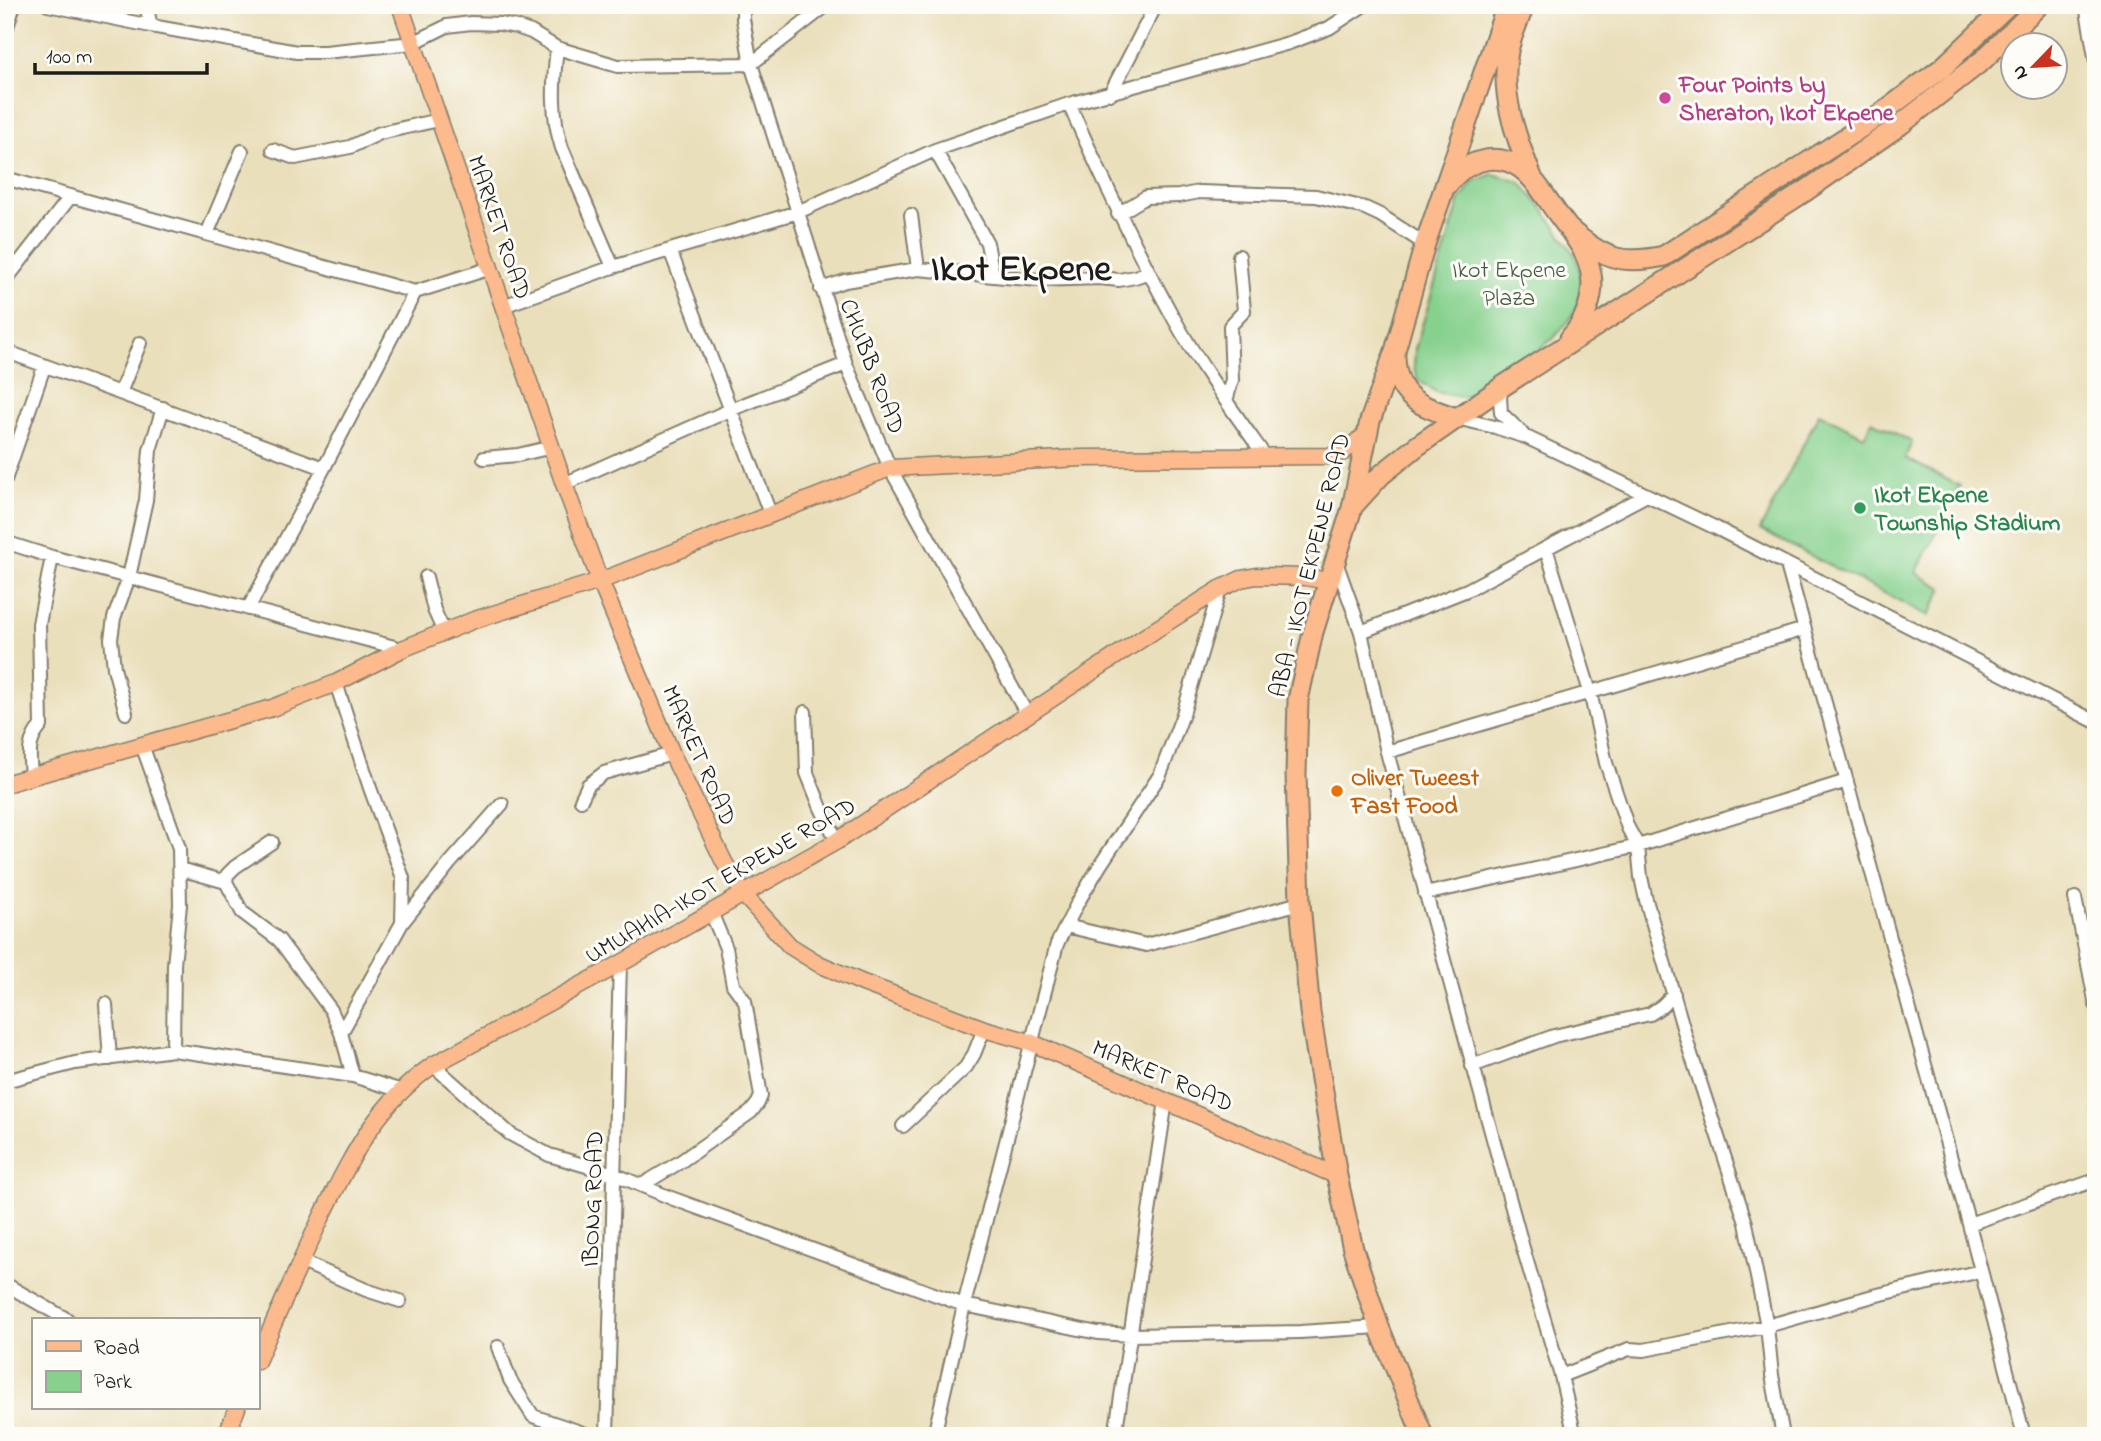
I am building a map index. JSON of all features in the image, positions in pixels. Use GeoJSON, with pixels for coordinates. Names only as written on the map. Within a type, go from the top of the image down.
{"type":"FeatureCollection","features":[{"type":"Feature","properties":{"kind":"highway","name":"ABA - IKOT EKPENE ROAD"},"geometry":{"type":"LineString","coordinates":[[1423,1436],[1379,1327],[1353,1250],[1337,1176],[1310,1012],[1300,903],[1296,774],[1298,701],[1313,632],[1352,508],[1366,435],[1395,351],[1425,244],[1507,5]]}},
{"type":"Feature","properties":{"kind":"highway"},"geometry":{"type":"LineString","coordinates":[[1524,5],[1508,49],[1505,76],[1509,111],[1520,149],[1534,181]]}},
{"type":"Feature","properties":{"kind":"highway"},"geometry":{"type":"LineString","coordinates":[[1568,228],[1590,247],[1617,259],[1639,261],[1664,256],[1871,121],[1942,68],[2008,5]]}},
{"type":"Feature","properties":{"kind":"highway"},"geometry":{"type":"LineString","coordinates":[[1352,508],[1381,475],[1456,418],[1807,190],[1900,125],[1983,60],[2039,5]]}},
{"type":"Feature","properties":{"kind":"highway"},"geometry":{"type":"LineString","coordinates":[[1444,190],[1457,173],[1471,164],[1486,159],[1503,161],[1519,167],[1534,181],[1568,228],[1581,247],[1591,272],[1592,292],[1586,313],[1576,332],[1557,351]]}},
{"type":"Feature","properties":{"kind":"highway"},"geometry":{"type":"LineString","coordinates":[[1395,351],[1395,372],[1399,384],[1408,396],[1420,404],[1456,418]]}},
{"type":"Feature","properties":{"kind":"main road","name":"MARKET ROAD"},"geometry":{"type":"LineString","coordinates":[[400,5],[564,484],[600,581],[672,754],[724,862],[743,894],[790,946],[819,964],[984,1029],[1030,1042],[1337,1176]]}},
{"type":"Feature","properties":{"kind":"main road"},"geometry":{"type":"LineString","coordinates":[[5,784],[272,708],[336,683],[402,649],[474,620],[600,581],[890,468],[1082,458],[1329,456],[1343,452],[1366,435]]}},
{"type":"Feature","properties":{"kind":"main road","name":"UMUAHIA-IKOT EKPENE ROAD"},"geometry":{"type":"LineString","coordinates":[[259,1356],[300,1261],[364,1135],[412,1080],[433,1065],[620,964],[837,841],[1220,589],[1241,579],[1257,576],[1305,577],[1328,581]]}},
{"type":"Feature","properties":{"kind":"main road"},"geometry":{"type":"LineString","coordinates":[[226,1436],[231,1410]]}},
{"type":"Feature","properties":{"kind":"street"},"geometry":{"type":"LineString","coordinates":[[5,33],[15,5]]}},
{"type":"Feature","properties":{"kind":"street"},"geometry":{"type":"LineString","coordinates":[[48,5],[297,52],[325,52],[413,43],[447,26],[500,24],[531,32],[556,48],[618,66],[751,64],[827,5]]}},
{"type":"Feature","properties":{"kind":"street"},"geometry":{"type":"LineString","coordinates":[[146,5],[151,26]]}},
{"type":"Feature","properties":{"kind":"street","name":"CHUBB ROAD"},"geometry":{"type":"LineString","coordinates":[[743,5],[751,64],[845,365],[890,468],[1028,716]]}},
{"type":"Feature","properties":{"kind":"street"},"geometry":{"type":"LineString","coordinates":[[1110,94],[1156,5]]}},
{"type":"Feature","properties":{"kind":"street"},"geometry":{"type":"LineString","coordinates":[[503,306],[613,267],[798,212],[935,150],[1069,104],[1289,43],[1329,28],[1364,5]]}},
{"type":"Feature","properties":{"kind":"street"},"geometry":{"type":"LineString","coordinates":[[2086,5],[2096,62]]}},
{"type":"Feature","properties":{"kind":"street"},"geometry":{"type":"LineString","coordinates":[[556,48],[553,81],[555,128],[613,267]]}},
{"type":"Feature","properties":{"kind":"street"},"geometry":{"type":"LineString","coordinates":[[1069,104],[1118,214],[1174,320],[1265,456]]}},
{"type":"Feature","properties":{"kind":"street"},"geometry":{"type":"LineString","coordinates":[[274,150],[295,158],[350,147],[380,133],[439,120]]}},
{"type":"Feature","properties":{"kind":"street"},"geometry":{"type":"LineString","coordinates":[[935,150],[987,243],[993,275]]}},
{"type":"Feature","properties":{"kind":"street"},"geometry":{"type":"LineString","coordinates":[[207,234],[242,151]]}},
{"type":"Feature","properties":{"kind":"street"},"geometry":{"type":"LineString","coordinates":[[5,177],[415,292],[491,268]]}},
{"type":"Feature","properties":{"kind":"street"},"geometry":{"type":"LineString","coordinates":[[1118,214],[1146,197],[1180,196],[1199,192],[1316,196],[1365,208],[1425,244]]}},
{"type":"Feature","properties":{"kind":"street"},"geometry":{"type":"LineString","coordinates":[[5,281],[71,196]]}},
{"type":"Feature","properties":{"kind":"street"},"geometry":{"type":"LineString","coordinates":[[911,215],[918,269]]}},
{"type":"Feature","properties":{"kind":"street"},"geometry":{"type":"LineString","coordinates":[[670,250],[771,516]]}},
{"type":"Feature","properties":{"kind":"street"},"geometry":{"type":"LineString","coordinates":[[1226,401],[1232,380],[1230,326],[1244,311],[1239,257]]}},
{"type":"Feature","properties":{"kind":"street"},"geometry":{"type":"LineString","coordinates":[[821,289],[845,281],[918,269],[1038,280],[1119,280],[1149,272]]}},
{"type":"Feature","properties":{"kind":"street"},"geometry":{"type":"LineString","coordinates":[[248,609],[415,292]]}},
{"type":"Feature","properties":{"kind":"street"},"geometry":{"type":"LineString","coordinates":[[120,393],[140,343]]}},
{"type":"Feature","properties":{"kind":"street"},"geometry":{"type":"LineString","coordinates":[[5,351],[324,468]]}},
{"type":"Feature","properties":{"kind":"street"},"geometry":{"type":"LineString","coordinates":[[564,484],[730,410],[845,365]]}},
{"type":"Feature","properties":{"kind":"street"},"geometry":{"type":"LineString","coordinates":[[5,480],[44,367]]}},
{"type":"Feature","properties":{"kind":"street"},"geometry":{"type":"LineString","coordinates":[[1503,386],[1500,397],[1501,414],[1528,438]]}},
{"type":"Feature","properties":{"kind":"street"},"geometry":{"type":"LineString","coordinates":[[126,713],[114,668],[111,639],[114,618],[129,577],[146,500],[150,450],[163,408]]}},
{"type":"Feature","properties":{"kind":"street"},"geometry":{"type":"LineString","coordinates":[[1456,418],[1528,438],[1647,495],[2096,722]]}},
{"type":"Feature","properties":{"kind":"street"},"geometry":{"type":"LineString","coordinates":[[484,458],[518,455],[552,447]]}},
{"type":"Feature","properties":{"kind":"street"},"geometry":{"type":"LineString","coordinates":[[1361,632],[1467,590],[1647,495]]}},
{"type":"Feature","properties":{"kind":"street"},"geometry":{"type":"LineString","coordinates":[[5,542],[52,557],[402,649]]}},
{"type":"Feature","properties":{"kind":"street"},"geometry":{"type":"LineString","coordinates":[[1546,548],[1590,692],[1606,763],[1628,828],[1638,845],[1641,877],[1689,1048],[1745,1223],[1767,1326],[1772,1375],[1783,1436]]}},
{"type":"Feature","properties":{"kind":"street"},"geometry":{"type":"LineString","coordinates":[[31,777],[29,751],[33,735],[41,726],[39,624],[52,557]]}},
{"type":"Feature","properties":{"kind":"street"},"geometry":{"type":"LineString","coordinates":[[1336,562],[1361,632],[1387,752],[1472,1066],[1561,1376],[1575,1436]]}},
{"type":"Feature","properties":{"kind":"street"},"geometry":{"type":"LineString","coordinates":[[1787,565],[1969,1224],[2024,1436]]}},
{"type":"Feature","properties":{"kind":"street"},"geometry":{"type":"LineString","coordinates":[[426,577],[434,610],[444,632]]}},
{"type":"Feature","properties":{"kind":"street"},"geometry":{"type":"LineString","coordinates":[[934,1436],[964,1304],[1057,944],[1101,864],[1160,775],[1183,714],[1220,589]]}},
{"type":"Feature","properties":{"kind":"street"},"geometry":{"type":"LineString","coordinates":[[1387,752],[1805,629]]}},
{"type":"Feature","properties":{"kind":"street"},"geometry":{"type":"LineString","coordinates":[[336,683],[370,789],[403,878],[402,923]]}},
{"type":"Feature","properties":{"kind":"street"},"geometry":{"type":"LineString","coordinates":[[805,712],[807,773],[837,841]]}},
{"type":"Feature","properties":{"kind":"street"},"geometry":{"type":"LineString","coordinates":[[142,745],[179,848],[180,905],[174,965],[173,1051]]}},
{"type":"Feature","properties":{"kind":"street"},"geometry":{"type":"LineString","coordinates":[[581,800],[588,785],[604,773],[672,754]]}},
{"type":"Feature","properties":{"kind":"street"},"geometry":{"type":"LineString","coordinates":[[1425,894],[1638,845],[1847,781]]}},
{"type":"Feature","properties":{"kind":"street"},"geometry":{"type":"LineString","coordinates":[[341,1033],[402,923],[502,804]]}},
{"type":"Feature","properties":{"kind":"street"},"geometry":{"type":"LineString","coordinates":[[272,842],[235,867],[227,875],[226,882],[243,912],[284,946],[331,1010],[341,1033],[353,1076]]}},
{"type":"Feature","properties":{"kind":"street"},"geometry":{"type":"LineString","coordinates":[[180,869],[226,882]]}},
{"type":"Feature","properties":{"kind":"street"},"geometry":{"type":"LineString","coordinates":[[403,894],[421,900]]}},
{"type":"Feature","properties":{"kind":"street"},"geometry":{"type":"LineString","coordinates":[[2075,898],[2096,1005]]}},
{"type":"Feature","properties":{"kind":"street"},"geometry":{"type":"LineString","coordinates":[[1066,926],[1146,945],[1300,903]]}},
{"type":"Feature","properties":{"kind":"street"},"geometry":{"type":"LineString","coordinates":[[642,1185],[680,1162],[751,1111],[761,1096],[745,1001],[733,985],[726,948],[712,912]]}},
{"type":"Feature","properties":{"kind":"street","name":"IBONG ROAD"},"geometry":{"type":"LineString","coordinates":[[607,1436],[620,964]]}},
{"type":"Feature","properties":{"kind":"street"},"geometry":{"type":"LineString","coordinates":[[1472,1066],[1554,1036],[1650,1014],[1674,994]]}},
{"type":"Feature","properties":{"kind":"street"},"geometry":{"type":"LineString","coordinates":[[106,1004],[110,1059]]}},
{"type":"Feature","properties":{"kind":"street"},"geometry":{"type":"LineString","coordinates":[[903,1126],[966,1067],[984,1029]]}},
{"type":"Feature","properties":{"kind":"street"},"geometry":{"type":"LineString","coordinates":[[5,1081],[75,1063],[173,1051],[353,1076],[402,1091]]}},
{"type":"Feature","properties":{"kind":"street"},"geometry":{"type":"LineString","coordinates":[[433,1065],[510,1134],[549,1155],[614,1174],[695,1207],[964,1304],[1098,1333],[1130,1335],[1300,1332],[1379,1327]]}},
{"type":"Feature","properties":{"kind":"street"},"geometry":{"type":"LineString","coordinates":[[1115,1436],[1166,1101]]}},
{"type":"Feature","properties":{"kind":"street"},"geometry":{"type":"LineString","coordinates":[[1969,1224],[2096,1180]]}},
{"type":"Feature","properties":{"kind":"street"},"geometry":{"type":"LineString","coordinates":[[300,1261],[366,1290],[400,1301]]}},
{"type":"Feature","properties":{"kind":"street"},"geometry":{"type":"LineString","coordinates":[[1561,1376],[1629,1349],[1644,1350],[1767,1326],[1873,1296],[1981,1271]]}},
{"type":"Feature","properties":{"kind":"street"},"geometry":{"type":"LineString","coordinates":[[5,1284],[64,1318]]}},
{"type":"Feature","properties":{"kind":"street"},"geometry":{"type":"LineString","coordinates":[[498,1347],[510,1380],[533,1416],[592,1436]]}},
{"type":"Feature","properties":{"kind":"green space","name":"Ikot Ekpene Plaza"},"geometry":{"type":"Polygon","coordinates":[[[1493,174],[1520,182],[1544,210],[1577,258],[1581,284],[1578,305],[1553,339],[1476,392],[1462,397],[1436,392],[1418,380],[1414,368],[1415,349],[1460,200],[1474,181],[1493,174]]]}},
{"type":"Feature","properties":{"kind":"green space","name":"Ikot Ekpene Township Stadium"},"geometry":{"type":"Polygon","coordinates":[[[1819,413],[1864,436],[1872,421],[1912,442],[1905,458],[1960,486],[1916,573],[1943,588],[1929,616],[1760,530],[1819,413]]]}},
{"type":"Feature","properties":{"kind":"place","name":"Four Points by Sheraton, Ikot Ekpene"},"geometry":{"type":"Point","coordinates":[1665,98]}},
{"type":"Feature","properties":{"kind":"place","name":"Ikot Ekpene Township Stadium"},"geometry":{"type":"Point","coordinates":[1860,508]}},
{"type":"Feature","properties":{"kind":"place","name":"Oliver Tweest Fast Food"},"geometry":{"type":"Point","coordinates":[1337,791]}},
{"type":"Feature","properties":{"kind":"district","name":"Ikot Ekpene"},"geometry":{"type":"Point","coordinates":[1021,267]}}]}
